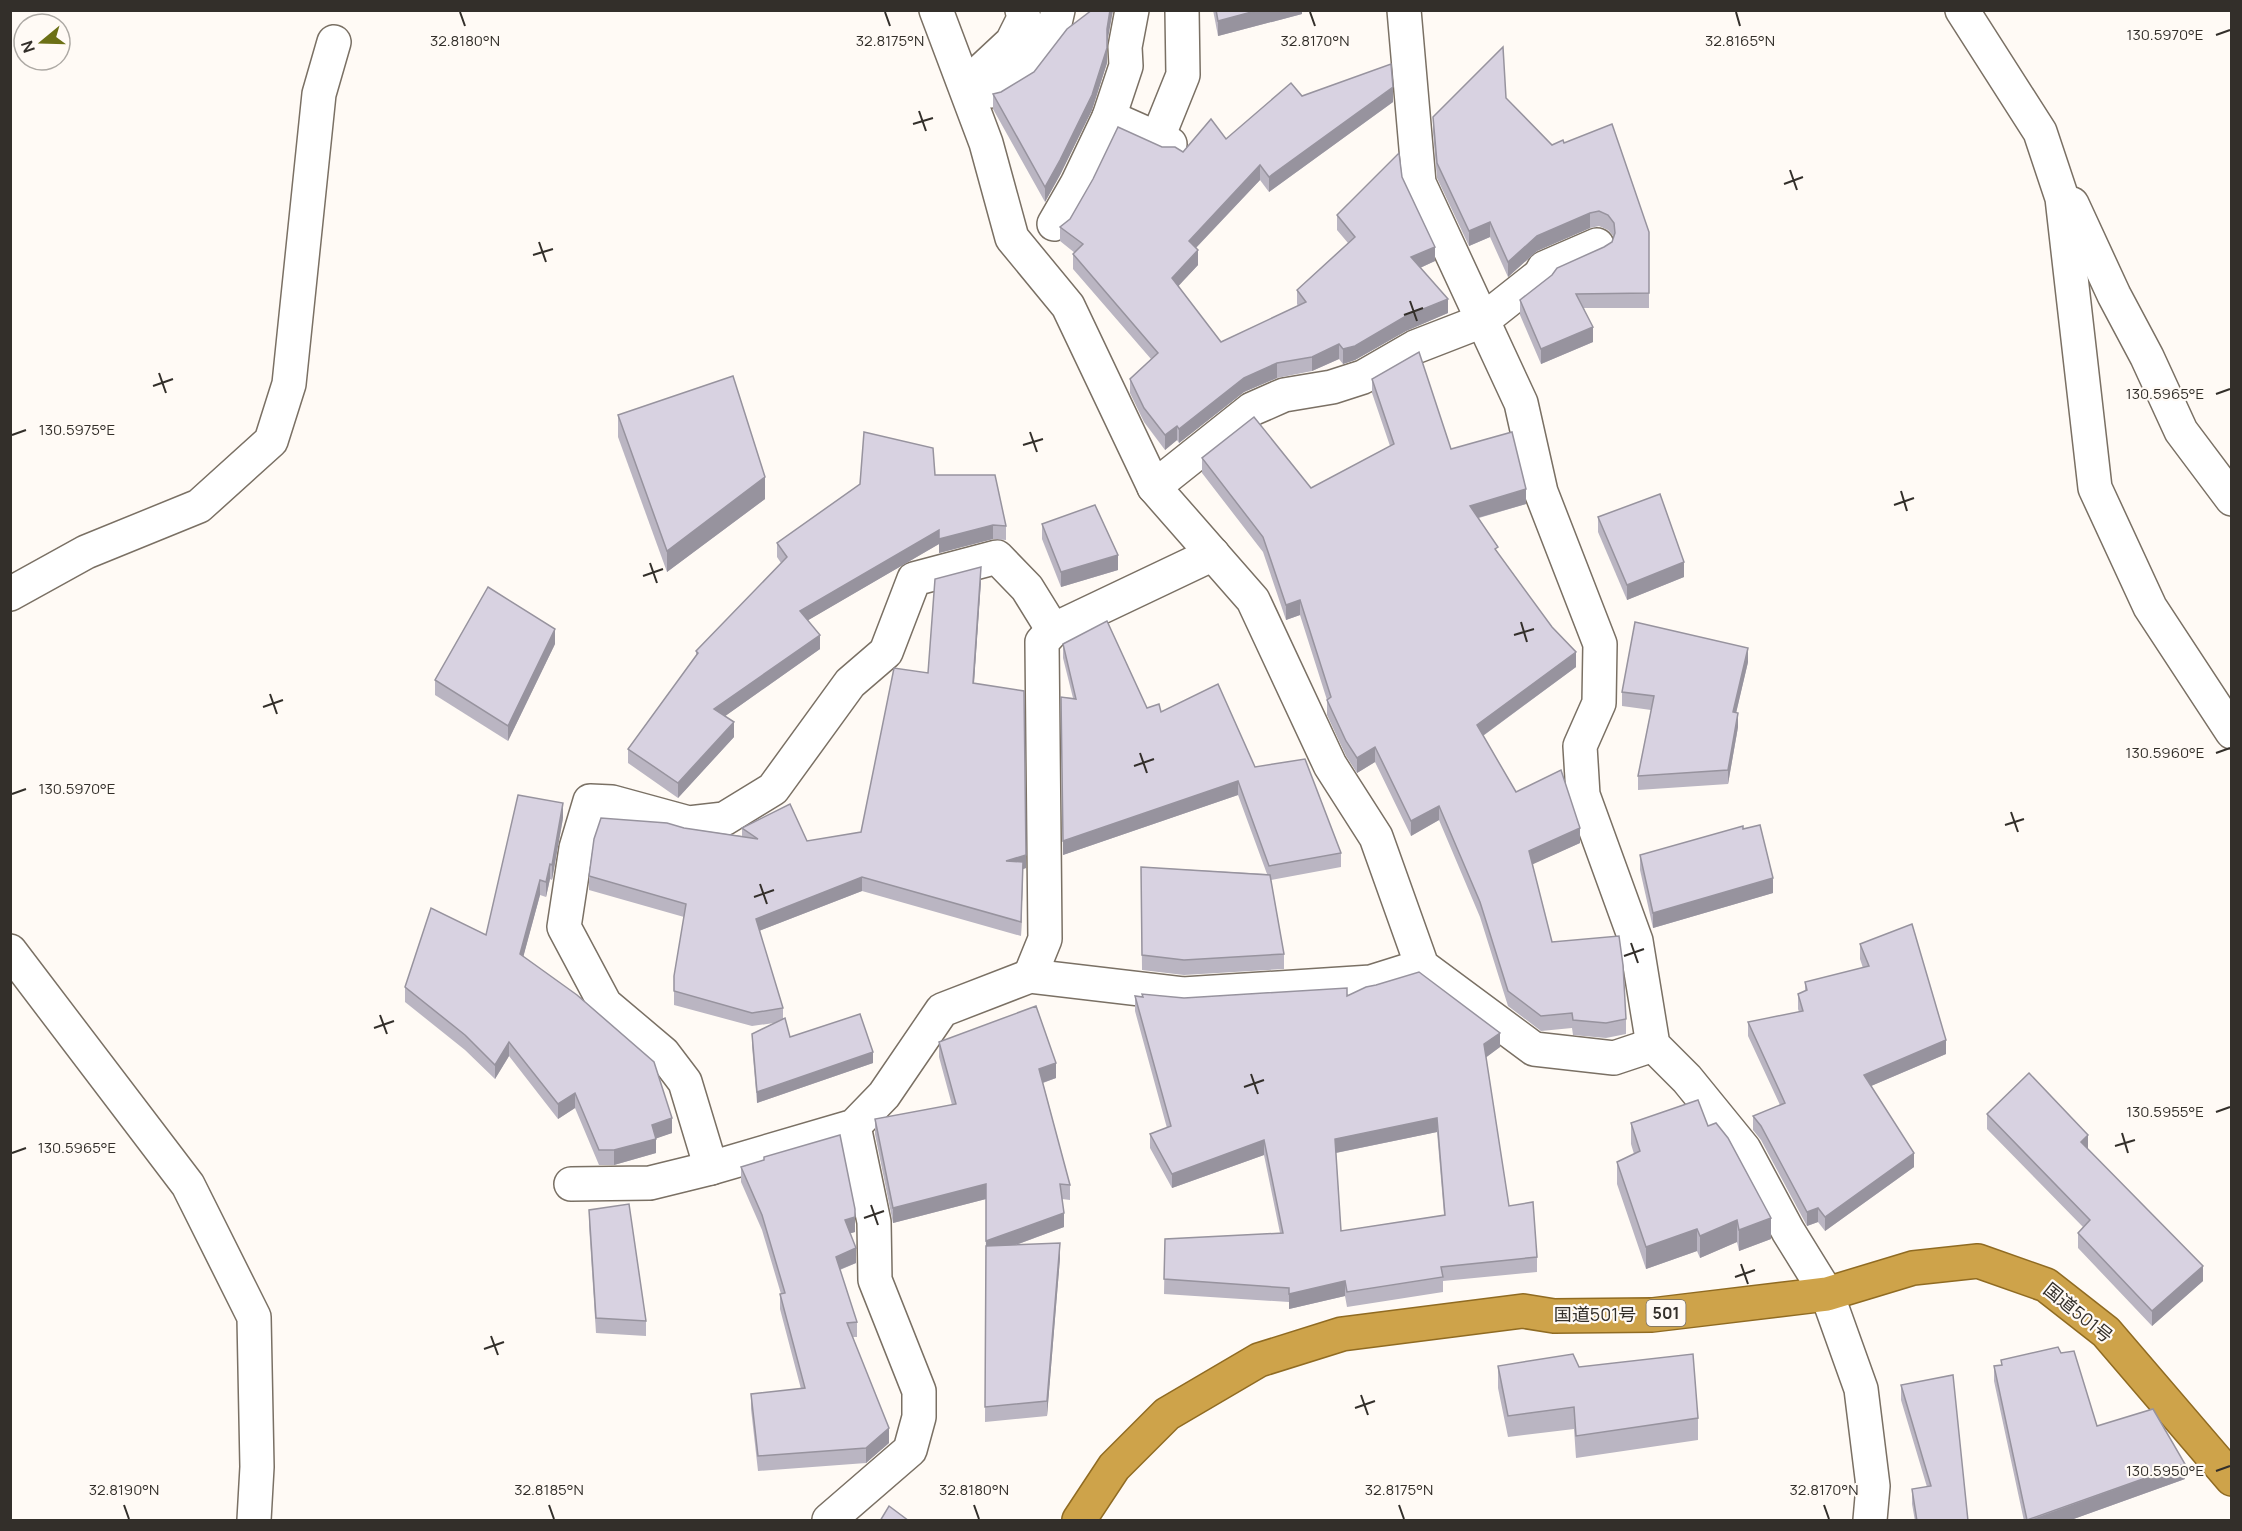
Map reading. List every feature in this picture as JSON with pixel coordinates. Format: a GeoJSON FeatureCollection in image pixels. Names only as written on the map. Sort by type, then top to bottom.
{"type":"FeatureCollection","features":[{"type":"Feature","properties":{"kind":"highway","name":"国道501号"},"geometry":{"type":"LineString","coordinates":[[1079,1521],[1114,1467],[1167,1414],[1259,1360],[1342,1334],[1523,1311],[1554,1316],[1652,1315],[1827,1294],[1913,1268],[1978,1261],[2046,1285],[2106,1332],[2232,1479]]}},
{"type":"Feature","properties":{"kind":"street"},"geometry":{"type":"LineString","coordinates":[[936,10],[986,143],[1012,238],[1068,306],[1154,487],[1253,600],[1330,765],[1376,837],[1422,966],[1534,1048],[1614,1058],[1653,1045]]}},
{"type":"Feature","properties":{"kind":"street"},"geometry":{"type":"LineString","coordinates":[[1022,10],[1024,18],[1012,42],[982,70],[991,91],[1024,71],[1053,32],[1058,10]]}},
{"type":"Feature","properties":{"kind":"street"},"geometry":{"type":"LineString","coordinates":[[1054,224],[1077,184],[1109,117],[1126,66],[1125,47],[1132,10]]}},
{"type":"Feature","properties":{"kind":"street"},"geometry":{"type":"LineString","coordinates":[[1109,117],[1164,140],[1183,75],[1182,10]]}},
{"type":"Feature","properties":{"kind":"street"},"geometry":{"type":"LineString","coordinates":[[1404,10],[1419,183],[1521,403],[1541,492],[1600,644],[1599,703],[1580,746],[1583,795],[1636,941],[1653,1045],[1687,1079],[1744,1149],[1788,1231],[1827,1294],[1861,1389],[1873,1486],[1870,1521]]}},
{"type":"Feature","properties":{"kind":"street"},"geometry":{"type":"LineString","coordinates":[[1962,10],[2040,132],[2114,295],[2147,357],[2181,431],[2232,499]]}},
{"type":"Feature","properties":{"kind":"street"},"geometry":{"type":"LineString","coordinates":[[10,594],[86,552],[199,506],[271,441],[289,384],[319,93],[334,42]]}},
{"type":"Feature","properties":{"kind":"street"},"geometry":{"type":"LineString","coordinates":[[2040,132],[2062,198],[2095,488],[2150,607],[2232,732]]}},
{"type":"Feature","properties":{"kind":"street"},"geometry":{"type":"LineString","coordinates":[[1154,487],[1252,409],[1284,395],[1332,387],[1363,377],[1415,347],[1482,321],[1540,275],[1544,268],[1597,245]]}},
{"type":"Feature","properties":{"kind":"street"},"geometry":{"type":"LineString","coordinates":[[1030,976],[1045,939],[1042,642],[1053,630],[1213,554]]}},
{"type":"Feature","properties":{"kind":"street"},"geometry":{"type":"LineString","coordinates":[[711,1168],[685,1082],[663,1053],[605,1005],[564,927],[576,848],[590,801],[612,802],[689,823],[724,819],[773,789],[850,683],[886,652],[914,579],[997,557],[1027,588],[1053,630]]}},
{"type":"Feature","properties":{"kind":"street"},"geometry":{"type":"LineString","coordinates":[[10,951],[188,1185],[254,1317],[257,1467],[254,1521]]}},
{"type":"Feature","properties":{"kind":"street"},"geometry":{"type":"LineString","coordinates":[[571,1184],[650,1183],[711,1168],[854,1126],[884,1095],[942,1010],[1030,976],[1183,994],[1371,982],[1422,966]]}},
{"type":"Feature","properties":{"kind":"street"},"geometry":{"type":"LineString","coordinates":[[829,1521],[910,1450],[919,1417],[919,1391],[875,1280],[874,1222],[854,1126]]}},
{"type":"Feature","properties":{"kind":"building"},"geometry":{"type":"Polygon","coordinates":[[[1092,10],[1110,10],[1107,48],[1092,95],[1045,187],[993,94],[1001,92],[1034,72],[1067,29],[1092,10]]]}},
{"type":"Feature","properties":{"kind":"building"},"geometry":{"type":"Polygon","coordinates":[[[1216,10],[1259,10],[1218,21],[1216,10]]]}},
{"type":"Feature","properties":{"kind":"building"},"geometry":{"type":"Polygon","coordinates":[[[1503,47],[1506,98],[1552,145],[1563,140],[1564,143],[1612,124],[1649,232],[1649,293],[1576,294],[1593,327],[1541,349],[1520,300],[1552,275],[1557,268],[1612,242],[1615,233],[1614,223],[1608,215],[1599,211],[1590,213],[1537,236],[1508,262],[1490,222],[1469,231],[1437,163],[1433,117],[1503,47]]]}},
{"type":"Feature","properties":{"kind":"building"},"geometry":{"type":"Polygon","coordinates":[[[1391,64],[1393,87],[1269,177],[1260,165],[1189,241],[1198,250],[1172,278],[1221,342],[1306,302],[1297,290],[1355,237],[1337,215],[1399,153],[1402,177],[1435,247],[1411,257],[1448,299],[1406,316],[1355,346],[1343,349],[1339,344],[1312,357],[1277,363],[1244,378],[1179,429],[1177,426],[1165,435],[1144,408],[1130,379],[1158,353],[1073,254],[1083,244],[1060,227],[1070,219],[1093,179],[1118,127],[1162,147],[1175,147],[1183,152],[1211,119],[1226,139],[1291,83],[1302,96],[1391,64]]]}},
{"type":"Feature","properties":{"kind":"building"},"geometry":{"type":"Polygon","coordinates":[[[1419,352],[1451,449],[1512,432],[1526,489],[1470,506],[1498,547],[1495,549],[1552,627],[1576,652],[1477,725],[1516,792],[1561,770],[1580,828],[1529,851],[1552,942],[1619,936],[1626,1019],[1606,1023],[1573,1020],[1572,1013],[1541,1016],[1508,991],[1480,902],[1439,806],[1411,821],[1375,747],[1357,758],[1346,741],[1327,700],[1331,697],[1300,600],[1286,605],[1263,537],[1202,458],[1254,417],[1311,488],[1394,444],[1372,379],[1419,352]]]}},
{"type":"Feature","properties":{"kind":"building"},"geometry":{"type":"Polygon","coordinates":[[[733,376],[765,477],[667,551],[618,415],[733,376]]]}},
{"type":"Feature","properties":{"kind":"building"},"geometry":{"type":"Polygon","coordinates":[[[864,432],[933,448],[935,475],[995,475],[1006,526],[993,525],[939,539],[939,530],[800,611],[820,635],[714,709],[734,722],[678,783],[628,749],[698,653],[696,651],[787,557],[777,543],[860,484],[864,432]]]}},
{"type":"Feature","properties":{"kind":"building"},"geometry":{"type":"Polygon","coordinates":[[[1660,494],[1684,562],[1627,585],[1598,517],[1660,494]]]}},
{"type":"Feature","properties":{"kind":"building"},"geometry":{"type":"Polygon","coordinates":[[[1095,505],[1118,555],[1061,572],[1042,524],[1095,505]]]}},
{"type":"Feature","properties":{"kind":"building"},"geometry":{"type":"Polygon","coordinates":[[[981,567],[973,683],[1024,691],[1026,855],[1006,861],[1023,862],[1021,922],[862,877],[756,919],[783,1008],[752,1013],[674,991],[674,976],[686,904],[589,876],[594,839],[601,818],[667,823],[684,828],[758,839],[742,828],[790,804],[807,841],[861,832],[894,668],[928,673],[935,579],[981,567]]]}},
{"type":"Feature","properties":{"kind":"building"},"geometry":{"type":"Polygon","coordinates":[[[488,587],[555,629],[508,726],[435,680],[488,587]]]}},
{"type":"Feature","properties":{"kind":"building"},"geometry":{"type":"Polygon","coordinates":[[[1107,621],[1147,708],[1159,704],[1161,712],[1218,684],[1255,767],[1305,759],[1341,853],[1269,866],[1238,781],[1063,841],[1061,697],[1076,699],[1063,644],[1107,621]]]}},
{"type":"Feature","properties":{"kind":"building"},"geometry":{"type":"Polygon","coordinates":[[[1635,622],[1748,648],[1733,712],[1738,713],[1728,770],[1638,776],[1654,696],[1622,692],[1635,622]]]}},
{"type":"Feature","properties":{"kind":"building"},"geometry":{"type":"Polygon","coordinates":[[[518,795],[563,803],[552,865],[550,864],[546,882],[540,880],[520,954],[577,995],[654,1062],[672,1118],[652,1125],[656,1139],[614,1150],[599,1150],[575,1093],[558,1104],[509,1042],[495,1065],[465,1035],[405,987],[431,908],[486,935],[518,795]]]}},
{"type":"Feature","properties":{"kind":"building"},"geometry":{"type":"Polygon","coordinates":[[[1760,825],[1773,878],[1653,913],[1640,855],[1743,826],[1743,829],[1760,825]]]}},
{"type":"Feature","properties":{"kind":"building"},"geometry":{"type":"Polygon","coordinates":[[[1141,867],[1270,875],[1284,954],[1184,960],[1142,955],[1141,867]]]}},
{"type":"Feature","properties":{"kind":"building"},"geometry":{"type":"Polygon","coordinates":[[[1912,924],[1946,1040],[1864,1075],[1914,1153],[1825,1217],[1818,1208],[1807,1212],[1761,1126],[1753,1116],[1785,1103],[1748,1022],[1803,1011],[1798,994],[1807,990],[1805,982],[1869,966],[1860,944],[1912,924]]]}},
{"type":"Feature","properties":{"kind":"building"},"geometry":{"type":"Polygon","coordinates":[[[1419,972],[1500,1033],[1484,1044],[1509,1206],[1533,1202],[1537,1257],[1441,1267],[1443,1277],[1347,1292],[1345,1281],[1289,1294],[1289,1288],[1164,1279],[1165,1239],[1283,1233],[1264,1140],[1172,1174],[1150,1134],[1171,1126],[1135,996],[1143,997],[1142,994],[1184,998],[1347,988],[1347,996],[1419,972]],[[1437,1118],[1335,1139],[1341,1231],[1445,1215],[1437,1118]]]}},
{"type":"Feature","properties":{"kind":"building"},"geometry":{"type":"Polygon","coordinates":[[[1036,1006],[1056,1063],[1039,1069],[1070,1185],[1060,1184],[1064,1213],[986,1241],[986,1184],[893,1208],[875,1119],[956,1104],[939,1042],[1036,1006]]]}},
{"type":"Feature","properties":{"kind":"building"},"geometry":{"type":"Polygon","coordinates":[[[860,1014],[873,1052],[757,1092],[752,1034],[785,1018],[790,1037],[860,1014]]]}},
{"type":"Feature","properties":{"kind":"building"},"geometry":{"type":"Polygon","coordinates":[[[2029,1073],[2088,1135],[2081,1142],[2203,1266],[2152,1311],[2078,1233],[2090,1220],[1987,1114],[2029,1073]]]}},
{"type":"Feature","properties":{"kind":"building"},"geometry":{"type":"Polygon","coordinates":[[[1698,1100],[1708,1126],[1716,1123],[1728,1138],[1771,1218],[1739,1230],[1737,1220],[1700,1236],[1697,1229],[1646,1247],[1617,1162],[1640,1151],[1631,1123],[1698,1100]]]}},
{"type":"Feature","properties":{"kind":"building"},"geometry":{"type":"Polygon","coordinates":[[[840,1135],[855,1209],[855,1217],[845,1220],[856,1248],[836,1257],[857,1322],[847,1323],[889,1428],[866,1448],[758,1456],[751,1394],[805,1388],[780,1294],[785,1293],[762,1215],[741,1167],[764,1160],[764,1157],[840,1135]]]}},
{"type":"Feature","properties":{"kind":"building"},"geometry":{"type":"Polygon","coordinates":[[[629,1204],[646,1321],[596,1318],[589,1210],[629,1204]]]}},
{"type":"Feature","properties":{"kind":"building"},"geometry":{"type":"Polygon","coordinates":[[[1060,1243],[1047,1401],[985,1407],[986,1246],[1060,1243]]]}},
{"type":"Feature","properties":{"kind":"building"},"geometry":{"type":"Polygon","coordinates":[[[2058,1347],[2061,1353],[2074,1351],[2097,1426],[2153,1409],[2185,1464],[2027,1520],[1994,1366],[2002,1365],[2001,1360],[2058,1347]]]}},
{"type":"Feature","properties":{"kind":"building"},"geometry":{"type":"Polygon","coordinates":[[[1573,1354],[1579,1367],[1693,1354],[1698,1418],[1576,1436],[1574,1407],[1508,1416],[1498,1366],[1573,1354]]]}},
{"type":"Feature","properties":{"kind":"building"},"geometry":{"type":"Polygon","coordinates":[[[1953,1375],[1968,1521],[1917,1521],[1912,1489],[1931,1486],[1901,1385],[1953,1375]]]}},
{"type":"Feature","properties":{"kind":"building"},"geometry":{"type":"Polygon","coordinates":[[[889,1506],[909,1521],[880,1521],[889,1506]]]}}]}
